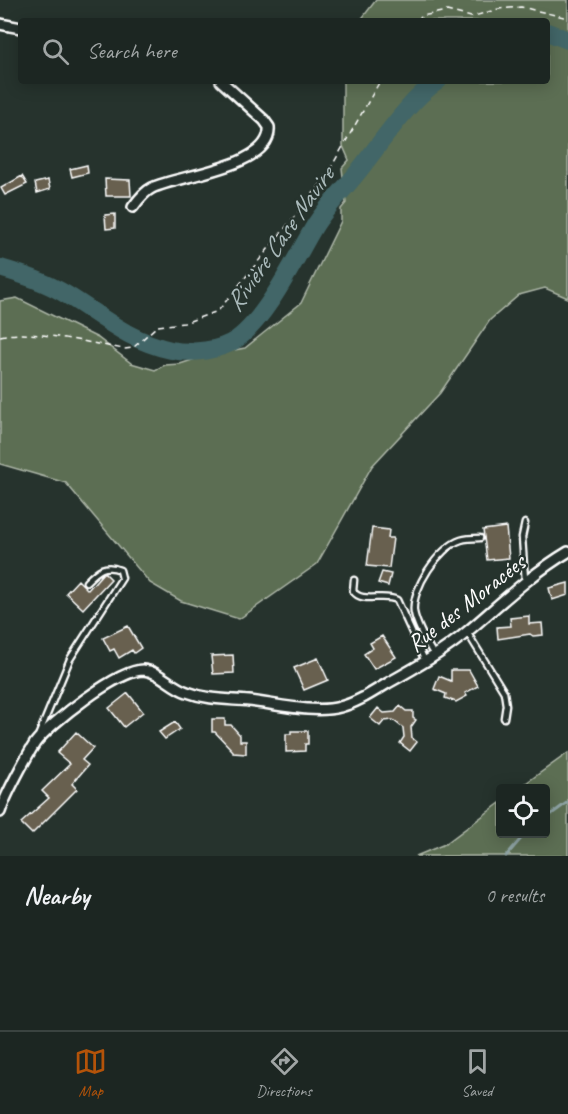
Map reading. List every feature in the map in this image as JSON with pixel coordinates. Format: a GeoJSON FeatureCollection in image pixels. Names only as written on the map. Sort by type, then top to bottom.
{"type":"FeatureCollection","features":[{"type":"Feature","properties":{"kind":"street"},"geometry":{"type":"LineString","coordinates":[[0,24],[18,27]]}},
{"type":"Feature","properties":{"kind":"street"},"geometry":{"type":"LineString","coordinates":[[133,207],[151,188],[235,163],[261,149],[268,141],[269,127],[264,120],[225,84]]}},
{"type":"Feature","properties":{"kind":"street","name":"Rue des Moracées"},"geometry":{"type":"LineString","coordinates":[[0,812],[36,742],[65,715],[105,686],[127,674],[142,670],[156,673],[173,687],[203,698],[246,700],[323,710],[340,707],[359,699],[434,655],[467,632],[525,580],[568,552]]}},
{"type":"Feature","properties":{"kind":"lane"},"geometry":{"type":"LineString","coordinates":[[525,523],[522,537],[525,580]]}},
{"type":"Feature","properties":{"kind":"lane"},"geometry":{"type":"LineString","coordinates":[[434,655],[416,619],[414,605],[419,589],[427,571],[449,546],[460,540],[480,538]]}},
{"type":"Feature","properties":{"kind":"lane"},"geometry":{"type":"LineString","coordinates":[[36,742],[70,659],[122,578],[120,570],[102,567],[86,582]]}},
{"type":"Feature","properties":{"kind":"lane"},"geometry":{"type":"LineString","coordinates":[[354,580],[353,591],[356,596],[362,598],[390,597],[397,600],[425,661]]}},
{"type":"Feature","properties":{"kind":"lane"},"geometry":{"type":"LineString","coordinates":[[467,632],[504,692],[506,705],[504,718]]}},
{"type":"Feature","properties":{"kind":"path"},"geometry":{"type":"LineString","coordinates":[[420,18],[447,11],[471,17],[498,9],[521,8],[568,18]]}},
{"type":"Feature","properties":{"kind":"path"},"geometry":{"type":"LineString","coordinates":[[0,336],[8,334],[49,337],[124,349],[134,348],[157,326],[184,323],[218,311],[324,180],[378,84]]}},
{"type":"Feature","properties":{"kind":"green space"},"geometry":{"type":"Polygon","coordinates":[[[376,0],[568,0],[568,298],[545,288],[519,295],[490,320],[440,393],[372,466],[317,564],[239,619],[181,601],[150,583],[66,483],[0,464],[0,301],[17,298],[98,338],[131,363],[155,370],[165,365],[180,364],[208,355],[245,348],[301,303],[341,221],[341,209],[346,203],[342,168],[349,160],[343,146],[343,84],[550,84],[550,18],[362,18],[376,0]]]}},
{"type":"Feature","properties":{"kind":"green space"},"geometry":{"type":"Polygon","coordinates":[[[568,753],[568,856],[416,856],[445,844],[496,806],[496,838],[550,838],[550,784],[525,784],[568,753]]]}},
{"type":"Feature","properties":{"kind":"building"},"geometry":{"type":"Polygon","coordinates":[[[87,165],[88,173],[72,177],[70,169],[87,165]]]}},
{"type":"Feature","properties":{"kind":"building"},"geometry":{"type":"Polygon","coordinates":[[[22,176],[27,184],[5,195],[1,188],[22,176]]]}},
{"type":"Feature","properties":{"kind":"building"},"geometry":{"type":"Polygon","coordinates":[[[105,179],[130,180],[131,196],[106,196],[105,179]]]}},
{"type":"Feature","properties":{"kind":"building"},"geometry":{"type":"Polygon","coordinates":[[[48,180],[50,189],[37,193],[35,183],[48,180]]]}},
{"type":"Feature","properties":{"kind":"building"},"geometry":{"type":"Polygon","coordinates":[[[115,214],[115,228],[106,229],[105,215],[115,214]]]}},
{"type":"Feature","properties":{"kind":"building"},"geometry":{"type":"Polygon","coordinates":[[[506,527],[509,558],[487,560],[483,530],[506,527]]]}},
{"type":"Feature","properties":{"kind":"building"},"geometry":{"type":"Polygon","coordinates":[[[372,528],[389,530],[388,538],[393,538],[389,568],[367,566],[372,528]]]}},
{"type":"Feature","properties":{"kind":"building"},"geometry":{"type":"Polygon","coordinates":[[[382,572],[391,574],[388,586],[378,583],[382,572]]]}},
{"type":"Feature","properties":{"kind":"building"},"geometry":{"type":"Polygon","coordinates":[[[103,573],[111,579],[83,609],[66,593],[78,580],[88,590],[103,573]]]}},
{"type":"Feature","properties":{"kind":"building"},"geometry":{"type":"Polygon","coordinates":[[[568,583],[568,595],[552,600],[549,588],[568,583]]]}},
{"type":"Feature","properties":{"kind":"building"},"geometry":{"type":"Polygon","coordinates":[[[529,616],[529,624],[542,623],[543,635],[530,634],[498,639],[497,627],[511,626],[510,618],[529,616]]]}},
{"type":"Feature","properties":{"kind":"building"},"geometry":{"type":"Polygon","coordinates":[[[128,626],[141,648],[134,653],[132,650],[119,658],[114,649],[110,651],[103,638],[128,626]]]}},
{"type":"Feature","properties":{"kind":"building"},"geometry":{"type":"Polygon","coordinates":[[[382,636],[396,657],[374,669],[364,654],[373,648],[370,643],[382,636]]]}},
{"type":"Feature","properties":{"kind":"building"},"geometry":{"type":"Polygon","coordinates":[[[233,655],[234,673],[213,674],[211,656],[233,655]]]}},
{"type":"Feature","properties":{"kind":"building"},"geometry":{"type":"Polygon","coordinates":[[[318,658],[328,680],[304,690],[294,668],[318,658]]]}},
{"type":"Feature","properties":{"kind":"building"},"geometry":{"type":"Polygon","coordinates":[[[451,670],[469,670],[478,686],[465,693],[467,696],[456,702],[445,698],[446,694],[434,689],[439,676],[451,681],[451,670]]]}},
{"type":"Feature","properties":{"kind":"building"},"geometry":{"type":"Polygon","coordinates":[[[128,693],[143,712],[124,727],[109,708],[128,693]]]}},
{"type":"Feature","properties":{"kind":"building"},"geometry":{"type":"Polygon","coordinates":[[[400,706],[406,711],[413,711],[413,718],[416,720],[411,727],[412,738],[417,742],[410,751],[400,743],[404,737],[403,728],[393,720],[384,721],[380,726],[370,718],[378,708],[384,713],[395,712],[400,706]]]}},
{"type":"Feature","properties":{"kind":"building"},"geometry":{"type":"Polygon","coordinates":[[[212,719],[225,719],[225,725],[231,725],[240,735],[240,741],[246,741],[246,754],[233,753],[215,732],[212,732],[212,719]]]}},
{"type":"Feature","properties":{"kind":"building"},"geometry":{"type":"Polygon","coordinates":[[[175,722],[180,729],[165,739],[159,732],[175,722]]]}},
{"type":"Feature","properties":{"kind":"building"},"geometry":{"type":"Polygon","coordinates":[[[291,731],[308,731],[308,744],[305,744],[305,751],[286,752],[286,734],[291,734],[291,731]]]}},
{"type":"Feature","properties":{"kind":"building"},"geometry":{"type":"Polygon","coordinates":[[[76,732],[93,748],[82,760],[88,765],[72,784],[77,789],[32,834],[21,823],[49,798],[42,791],[70,764],[57,753],[76,732]]]}},
{"type":"Feature","properties":{"kind":"waterway","name":"Rivière Case Navire"},"geometry":{"type":"LineString","coordinates":[[550,33],[568,40]]}},
{"type":"Feature","properties":{"kind":"waterway","name":"Rivière Case Navire"},"geometry":{"type":"LineString","coordinates":[[0,268],[51,286],[129,334],[156,346],[179,351],[197,351],[214,349],[230,343],[248,329],[270,302],[329,206],[416,99],[434,84]]}},
{"type":"Feature","properties":{"kind":"waterway"},"geometry":{"type":"LineString","coordinates":[[550,815],[568,802]]}},
{"type":"Feature","properties":{"kind":"waterway"},"geometry":{"type":"LineString","coordinates":[[506,856],[522,838]]}}]}
